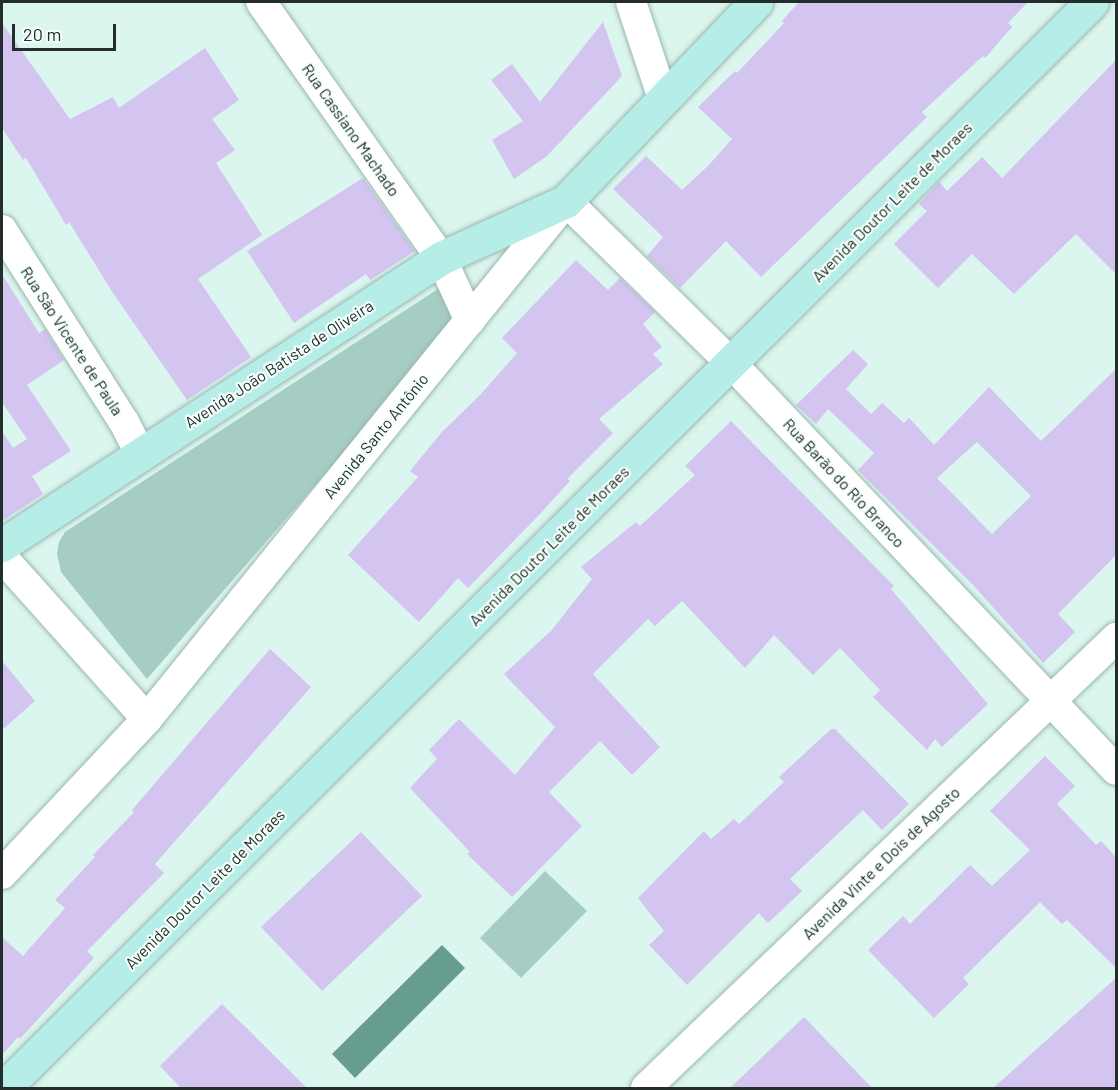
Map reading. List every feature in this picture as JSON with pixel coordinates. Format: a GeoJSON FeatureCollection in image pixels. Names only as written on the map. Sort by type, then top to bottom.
{"type":"FeatureCollection","features":[{"type":"Feature","properties":{"kind":"street","name":"Rua Cassiano Machado"},"geometry":{"type":"LineString","coordinates":[[261,2],[441,258],[470,321]]}},
{"type":"Feature","properties":{"kind":"street"},"geometry":{"type":"LineString","coordinates":[[631,2],[663,99]]}},
{"type":"Feature","properties":{"kind":"street","name":"Avenida Santo Antônio"},"geometry":{"type":"LineString","coordinates":[[2,874],[147,719],[566,201],[756,2]]}},
{"type":"Feature","properties":{"kind":"street","name":"Avenida Doutor Leite de Moraes"},"geometry":{"type":"LineString","coordinates":[[4,1089],[1092,2]]}},
{"type":"Feature","properties":{"kind":"street","name":"Avenida João Batista de Oliveira"},"geometry":{"type":"LineString","coordinates":[[2,545],[441,258],[566,201]]}},
{"type":"Feature","properties":{"kind":"street","name":"Rua Barão do Rio Branco"},"geometry":{"type":"LineString","coordinates":[[566,201],[731,363],[1116,770]]}},
{"type":"Feature","properties":{"kind":"street","name":"Rua São Vicente de Paula"},"geometry":{"type":"LineString","coordinates":[[2,230],[124,422],[140,454]]}},
{"type":"Feature","properties":{"kind":"street"},"geometry":{"type":"LineString","coordinates":[[2,557],[147,719]]}},
{"type":"Feature","properties":{"kind":"street","name":"Avenida Vinte e Dois de Agosto"},"geometry":{"type":"LineString","coordinates":[[646,1089],[1116,638]]}},
{"type":"Feature","properties":{"kind":"shaded area"},"geometry":{"type":"Polygon","coordinates":[[[441,287],[455,324],[147,679],[61,572],[57,554],[59,542],[65,532],[441,287]]]}},
{"type":"Feature","properties":{"kind":"shaded area"},"geometry":{"type":"Polygon","coordinates":[[[545,871],[587,911],[521,978],[480,938],[545,871]]]}},
{"type":"Feature","properties":{"kind":"shaded area"},"geometry":{"type":"Polygon","coordinates":[[[442,945],[465,968],[355,1078],[332,1054],[442,945]]]}},
{"type":"Feature","properties":{"kind":"building"},"geometry":{"type":"Polygon","coordinates":[[[799,2],[1028,2],[1008,23],[1012,27],[985,58],[983,56],[922,112],[927,117],[761,277],[726,241],[680,288],[647,256],[663,237],[613,189],[646,156],[682,190],[708,166],[732,139],[698,107],[735,71],[737,73],[784,23],[782,21],[799,2]]]}},
{"type":"Feature","properties":{"kind":"building"},"geometry":{"type":"Polygon","coordinates":[[[603,22],[622,76],[547,156],[514,179],[492,140],[523,121],[491,80],[512,64],[540,102],[603,22]]]}},
{"type":"Feature","properties":{"kind":"building"},"geometry":{"type":"Polygon","coordinates":[[[2,23],[70,119],[113,97],[119,108],[205,48],[239,100],[212,119],[235,150],[216,163],[262,235],[198,279],[251,357],[187,400],[113,293],[69,222],[66,225],[26,158],[23,160],[2,128],[2,23]]]}},
{"type":"Feature","properties":{"kind":"building"},"geometry":{"type":"Polygon","coordinates":[[[1116,60],[1116,274],[1076,234],[1014,294],[972,254],[938,288],[894,244],[927,211],[919,204],[939,182],[947,191],[982,157],[1002,178],[1116,60]]]}},
{"type":"Feature","properties":{"kind":"building"},"geometry":{"type":"Polygon","coordinates":[[[363,178],[415,251],[370,280],[366,274],[294,323],[247,251],[363,178]]]}},
{"type":"Feature","properties":{"kind":"building"},"geometry":{"type":"Polygon","coordinates":[[[576,260],[608,290],[620,278],[655,312],[643,324],[662,347],[653,354],[663,364],[599,419],[613,433],[567,479],[570,481],[537,517],[468,588],[458,578],[419,622],[348,555],[418,477],[410,471],[442,432],[480,395],[517,353],[502,338],[576,260]]]}},
{"type":"Feature","properties":{"kind":"building"},"geometry":{"type":"Polygon","coordinates":[[[2,274],[39,333],[45,329],[64,360],[27,385],[71,451],[32,476],[43,494],[2,521],[2,431],[13,448],[27,439],[2,402],[2,274]]]}},
{"type":"Feature","properties":{"kind":"building"},"geometry":{"type":"Polygon","coordinates":[[[853,350],[868,364],[846,389],[871,414],[882,403],[904,423],[909,418],[934,445],[989,387],[1041,441],[1116,369],[1116,555],[1058,614],[1075,632],[1043,663],[973,585],[858,470],[874,453],[828,409],[816,424],[796,405],[853,350]],[[977,442],[937,478],[992,534],[1031,496],[977,442]]]}},
{"type":"Feature","properties":{"kind":"building"},"geometry":{"type":"Polygon","coordinates":[[[731,421],[894,586],[891,589],[988,704],[942,747],[935,739],[927,750],[873,697],[880,690],[840,648],[813,675],[774,635],[745,668],[682,601],[655,626],[648,619],[593,674],[660,747],[632,775],[600,741],[549,792],[582,826],[512,897],[467,854],[470,852],[410,788],[437,759],[429,750],[459,719],[515,775],[555,727],[504,674],[551,631],[592,579],[581,567],[636,522],[640,526],[695,475],[685,466],[731,421]]]}},
{"type":"Feature","properties":{"kind":"building"},"geometry":{"type":"Polygon","coordinates":[[[270,649],[311,687],[155,864],[164,873],[87,951],[94,958],[20,1039],[18,1037],[2,1055],[2,937],[23,956],[65,908],[55,900],[134,812],[132,810],[270,649]]]}},
{"type":"Feature","properties":{"kind":"building"},"geometry":{"type":"Polygon","coordinates":[[[2,661],[35,701],[2,730],[2,661]]]}},
{"type":"Feature","properties":{"kind":"building"},"geometry":{"type":"Polygon","coordinates":[[[831,729],[835,729],[909,804],[882,830],[863,810],[790,879],[802,891],[768,923],[759,913],[687,985],[649,945],[664,931],[638,898],[704,831],[711,839],[734,819],[739,824],[784,782],[779,777],[831,729]]]}},
{"type":"Feature","properties":{"kind":"building"},"geometry":{"type":"Polygon","coordinates":[[[1045,756],[1075,786],[1057,804],[1096,845],[1101,841],[1116,857],[1116,968],[1067,920],[1062,924],[1040,902],[963,978],[969,984],[934,1018],[868,950],[903,916],[910,924],[970,865],[992,886],[1030,850],[990,811],[1045,756]]]}},
{"type":"Feature","properties":{"kind":"building"},"geometry":{"type":"Polygon","coordinates":[[[361,832],[422,896],[322,991],[261,927],[361,832]]]}},
{"type":"Feature","properties":{"kind":"building"},"geometry":{"type":"Polygon","coordinates":[[[1116,978],[1116,1089],[992,1089],[1116,978]]]}},
{"type":"Feature","properties":{"kind":"building"},"geometry":{"type":"Polygon","coordinates":[[[222,1004],[308,1089],[182,1089],[160,1066],[222,1004]]]}},
{"type":"Feature","properties":{"kind":"building"},"geometry":{"type":"Polygon","coordinates":[[[804,1017],[873,1089],[729,1089],[804,1017]]]}}]}
